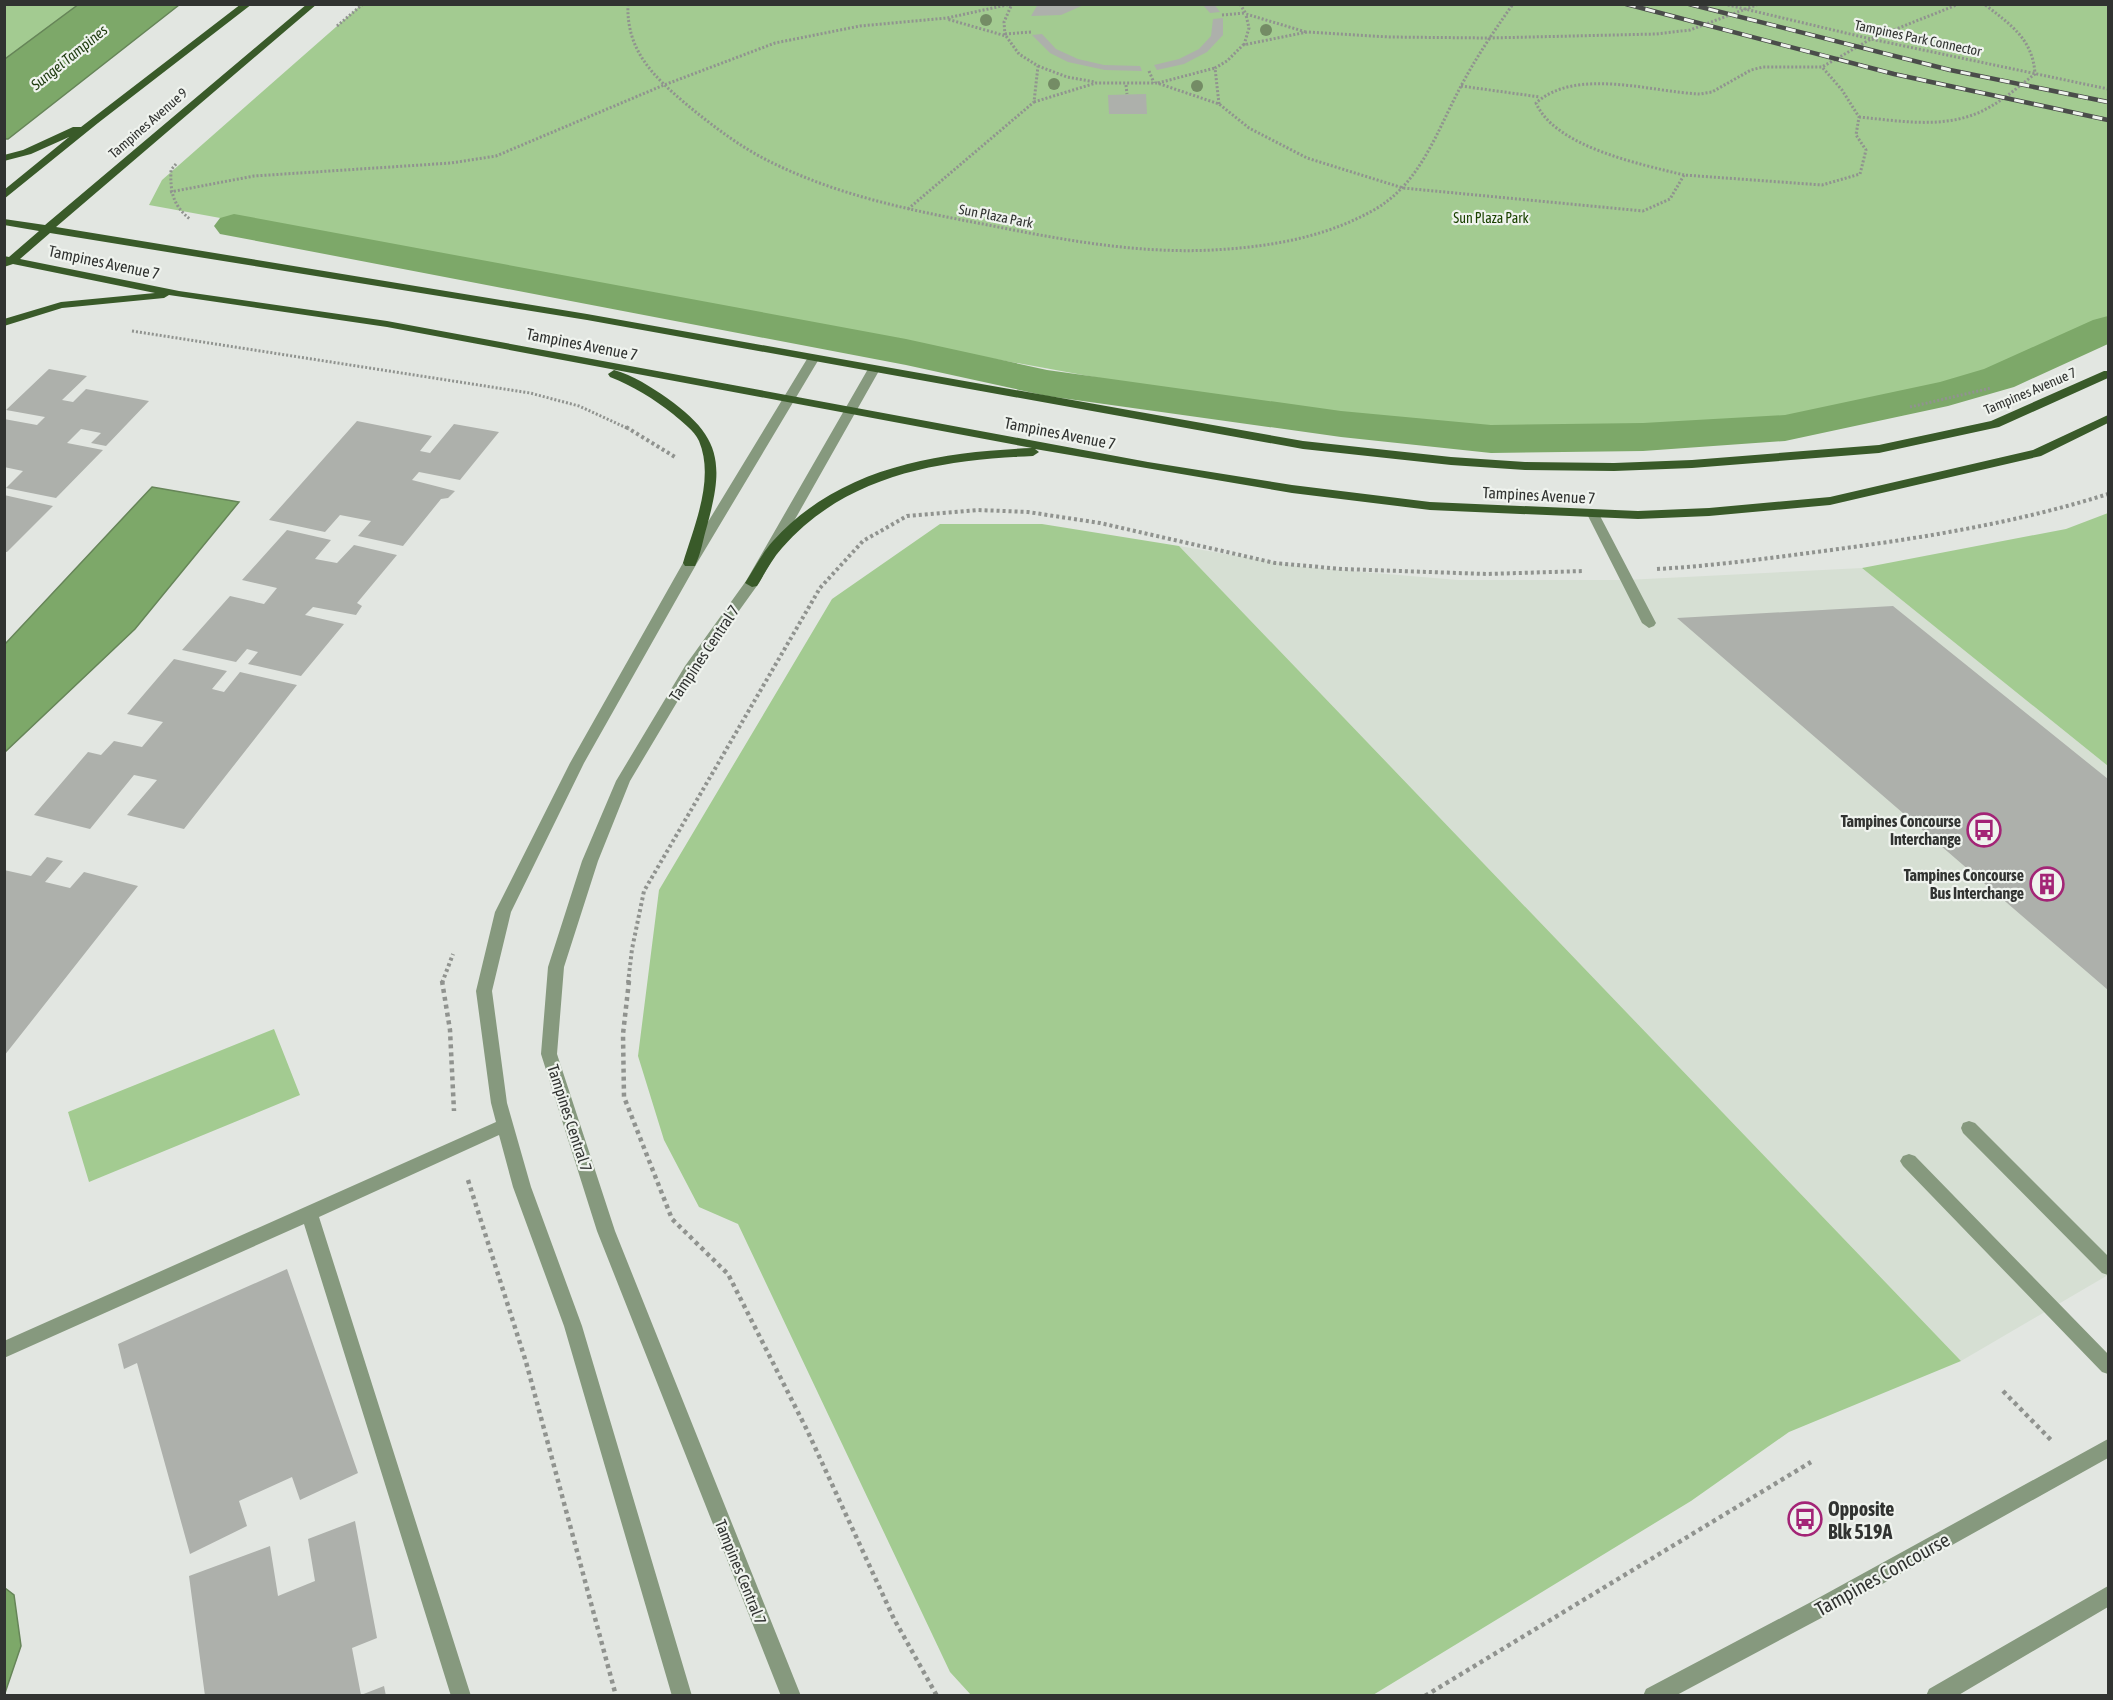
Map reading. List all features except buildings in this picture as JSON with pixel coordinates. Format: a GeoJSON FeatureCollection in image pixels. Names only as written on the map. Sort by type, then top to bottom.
{"type":"FeatureCollection","features":[{"type":"Feature","properties":{"kind":"main road","name":"Tampines Avenue 9"},"geometry":{"type":"LineString","coordinates":[[4,196],[94,121],[248,4]]}},
{"type":"Feature","properties":{"kind":"main road","name":"Tampines Avenue 9"},"geometry":{"type":"LineString","coordinates":[[7,262],[313,4]]}},
{"type":"Feature","properties":{"kind":"main road","name":"Tampines Avenue 9"},"geometry":{"type":"LineString","coordinates":[[4,158],[27,153],[94,121]]}},
{"type":"Feature","properties":{"kind":"main road","name":"Tampines Avenue 7"},"geometry":{"type":"LineString","coordinates":[[4,222],[49,227],[587,317],[1303,445],[1451,461],[1525,466],[1692,465],[1879,448],[1995,424],[2109,374]]}},
{"type":"Feature","properties":{"kind":"main road","name":"Tampines Avenue 7"},"geometry":{"type":"LineString","coordinates":[[7,262],[178,294],[387,324],[849,412],[1223,478],[1418,504],[1593,514],[1709,512],[1830,501],[2037,453],[2109,419]]}},
{"type":"Feature","properties":{"kind":"main road"},"geometry":{"type":"LineString","coordinates":[[4,323],[61,305],[178,294]]}},
{"type":"Feature","properties":{"kind":"main road"},"geometry":{"type":"LineString","coordinates":[[580,361],[628,379],[645,389],[688,421],[704,441],[710,468],[708,489],[690,563]]}},
{"type":"Feature","properties":{"kind":"main road"},"geometry":{"type":"LineString","coordinates":[[752,583],[777,545],[800,523],[822,506],[878,476],[946,457],[1066,451]]}},
{"type":"Feature","properties":{"kind":"street"},"geometry":{"type":"LineString","coordinates":[[682,1695],[573,1326],[522,1186],[499,1103],[484,991],[503,912],[577,763],[690,563],[813,359]]}},
{"type":"Feature","properties":{"kind":"street","name":"Tampines Central 7"},"geometry":{"type":"LineString","coordinates":[[788,1688],[606,1231],[549,1054],[556,966],[590,861],[623,781],[690,669],[752,583],[874,369]]}},
{"type":"Feature","properties":{"kind":"street"},"geometry":{"type":"LineString","coordinates":[[1593,514],[1649,623]]}},
{"type":"Feature","properties":{"kind":"street"},"geometry":{"type":"LineString","coordinates":[[4,1350],[505,1125]]}},
{"type":"Feature","properties":{"kind":"street"},"geometry":{"type":"LineString","coordinates":[[1969,1128],[2109,1267]]}},
{"type":"Feature","properties":{"kind":"street"},"geometry":{"type":"LineString","coordinates":[[1909,1161],[2109,1366]]}},
{"type":"Feature","properties":{"kind":"street"},"geometry":{"type":"LineString","coordinates":[[309,1213],[461,1695]]}},
{"type":"Feature","properties":{"kind":"street","name":"Tampines Concourse"},"geometry":{"type":"LineString","coordinates":[[1653,1695],[1818,1609],[2109,1448]]}},
{"type":"Feature","properties":{"kind":"street"},"geometry":{"type":"LineString","coordinates":[[1936,1695],[2109,1596]]}},
{"type":"Feature","properties":{"kind":"street"},"geometry":{"type":"LineString","coordinates":[[788,1688],[801,1695]]}},
{"type":"Feature","properties":{"kind":"path","name":"Sun Plaza Park"},"geometry":{"type":"LineString","coordinates":[[628,4],[628,32],[634,51],[664,85],[720,131],[758,156],[826,185],[908,209],[1070,240],[1140,248],[1210,249],[1265,244],[1328,230],[1367,213],[1403,188],[1438,133],[1461,86],[1489,38],[1514,4]]}},
{"type":"Feature","properties":{"kind":"path"},"geometry":{"type":"LineString","coordinates":[[1011,5],[1004,19],[1005,35],[1019,54],[1038,66],[1067,77],[1096,83],[1126,85],[1156,83],[1191,76],[1215,68],[1227,61],[1244,45],[1249,28],[1245,13],[1239,4]]}},
{"type":"Feature","properties":{"kind":"path","name":"Tampines Park Connector"},"geometry":{"type":"LineString","coordinates":[[1724,4],[1871,39],[2109,89]]}},
{"type":"Feature","properties":{"kind":"path"},"geometry":{"type":"LineString","coordinates":[[1222,15],[1245,13],[1307,32],[1389,37],[1489,38],[1676,32],[1748,10],[1759,4]]}},
{"type":"Feature","properties":{"kind":"path"},"geometry":{"type":"LineString","coordinates":[[1461,86],[1540,97],[1557,88],[1590,83],[1700,94],[1712,92],[1751,70],[1763,67],[1822,67],[1871,39],[1959,4]]}},
{"type":"Feature","properties":{"kind":"path"},"geometry":{"type":"LineString","coordinates":[[1859,117],[1944,121],[1968,117],[1985,110],[2035,74],[2036,57],[2026,40],[1984,4]]}},
{"type":"Feature","properties":{"kind":"path"},"geometry":{"type":"LineString","coordinates":[[198,222],[188,219],[175,207],[170,192],[251,175],[455,162],[491,157],[510,152],[664,85],[752,50],[798,37],[891,22],[947,18],[1011,5]]}},
{"type":"Feature","properties":{"kind":"path"},"geometry":{"type":"LineString","coordinates":[[947,18],[1005,35],[1031,32]]}},
{"type":"Feature","properties":{"kind":"path"},"geometry":{"type":"LineString","coordinates":[[1244,45],[1307,32]]}},
{"type":"Feature","properties":{"kind":"path"},"geometry":{"type":"LineString","coordinates":[[1034,102],[1038,66]]}},
{"type":"Feature","properties":{"kind":"path"},"geometry":{"type":"LineString","coordinates":[[1822,67],[1842,90],[1859,117]]}},
{"type":"Feature","properties":{"kind":"path"},"geometry":{"type":"LineString","coordinates":[[1215,68],[1219,104]]}},
{"type":"Feature","properties":{"kind":"path"},"geometry":{"type":"LineString","coordinates":[[1149,71],[1156,83],[1219,104],[1249,128],[1277,144],[1336,169],[1403,188],[1643,212],[1668,203],[1675,196],[1684,175]]}},
{"type":"Feature","properties":{"kind":"path"},"geometry":{"type":"LineString","coordinates":[[908,209],[1034,102],[1096,83]]}},
{"type":"Feature","properties":{"kind":"path"},"geometry":{"type":"LineString","coordinates":[[1126,85],[1127,94]]}},
{"type":"Feature","properties":{"kind":"path"},"geometry":{"type":"LineString","coordinates":[[1540,97],[1537,110],[1541,116],[1586,144],[1632,162],[1684,175],[1822,185],[1843,181],[1860,174],[1866,150],[1854,132],[1859,117]]}},
{"type":"Feature","properties":{"kind":"path"},"geometry":{"type":"LineString","coordinates":[[121,329],[273,355],[424,375],[528,393],[595,412],[647,439],[681,462]]}},
{"type":"Feature","properties":{"kind":"path"},"geometry":{"type":"LineString","coordinates":[[1904,408],[1995,387]]}},
{"type":"Feature","properties":{"kind":"path"},"geometry":{"type":"LineString","coordinates":[[937,1695],[894,1619],[807,1430],[728,1274],[672,1219],[624,1097],[623,1034],[632,949],[644,891],[730,738],[820,588],[863,541],[907,516],[978,510],[1028,512],[1100,523],[1286,564],[1342,569],[1487,573],[1621,570],[1694,567],[1907,541],[2069,508],[2109,494]]}},
{"type":"Feature","properties":{"kind":"path"},"geometry":{"type":"LineString","coordinates":[[1425,1695],[1810,1462]]}},
{"type":"Feature","properties":{"kind":"shaded area","name":"Tampines Concourse Bus Interchange"},"geometry":{"type":"Polygon","coordinates":[[[1179,546],[1303,567],[1458,580],[1626,580],[1862,568],[2108,766],[2108,1275],[1961,1361],[1179,546]]]}},
{"type":"Feature","properties":{"kind":"green space"},"geometry":{"type":"Polygon","coordinates":[[[5,5],[81,5],[5,64],[5,5]]]}},
{"type":"Feature","properties":{"kind":"green space","name":"Sun Plaza Park"},"geometry":{"type":"Polygon","coordinates":[[[361,5],[2108,5],[2108,322],[2021,360],[1930,390],[1837,411],[1742,425],[1646,432],[1550,434],[1455,430],[1341,419],[1209,398],[149,205],[162,180],[361,5]]]}},
{"type":"Feature","properties":{"kind":"green space"},"geometry":{"type":"Polygon","coordinates":[[[2108,513],[2108,766],[1862,568],[2066,529],[2108,513]]]}},
{"type":"Feature","properties":{"kind":"green space"},"geometry":{"type":"Polygon","coordinates":[[[940,524],[1042,524],[1179,546],[1961,1361],[1789,1432],[1691,1501],[1373,1695],[971,1695],[950,1672],[738,1224],[699,1207],[664,1140],[638,1056],[659,890],[832,599],[940,524]]]}},
{"type":"Feature","properties":{"kind":"green space"},"geometry":{"type":"Polygon","coordinates":[[[274,1029],[300,1095],[89,1182],[68,1112],[274,1029]]]}},
{"type":"Feature","properties":{"kind":"water","name":"Sungei Tampines"},"geometry":{"type":"Polygon","coordinates":[[[79,4],[179,5],[8,139],[5,139],[5,59],[79,4]]]}},
{"type":"Feature","properties":{"kind":"water"},"geometry":{"type":"Polygon","coordinates":[[[152,487],[239,502],[135,629],[5,752],[5,644],[152,487]]]}},
{"type":"Feature","properties":{"kind":"water"},"geometry":{"type":"Polygon","coordinates":[[[5,1588],[14,1595],[21,1646],[5,1693],[5,1588]]]}},
{"type":"Feature","properties":{"kind":"waterway"},"geometry":{"type":"LineString","coordinates":[[234,226],[906,352],[1047,383],[1341,424],[1491,439],[1643,437],[1785,428],[1948,393],[1999,378],[2108,329]]}},
{"type":"Feature","properties":{"kind":"railway"},"geometry":{"type":"LineString","coordinates":[[1626,4],[1894,74],[2108,120]]}},
{"type":"Feature","properties":{"kind":"railway"},"geometry":{"type":"LineString","coordinates":[[1689,4],[1950,70],[2108,102]]}},
{"type":"Feature","properties":{"kind":"place","name":"Tampines Concourse Interchange"},"geometry":{"type":"Point","coordinates":[1984,830]}},
{"type":"Feature","properties":{"kind":"place","name":"Tampines Concourse Bus Interchange"},"geometry":{"type":"Point","coordinates":[2047,884]}},
{"type":"Feature","properties":{"kind":"place","name":"Opposite Blk 519A"},"geometry":{"type":"Point","coordinates":[1805,1519]}}]}
